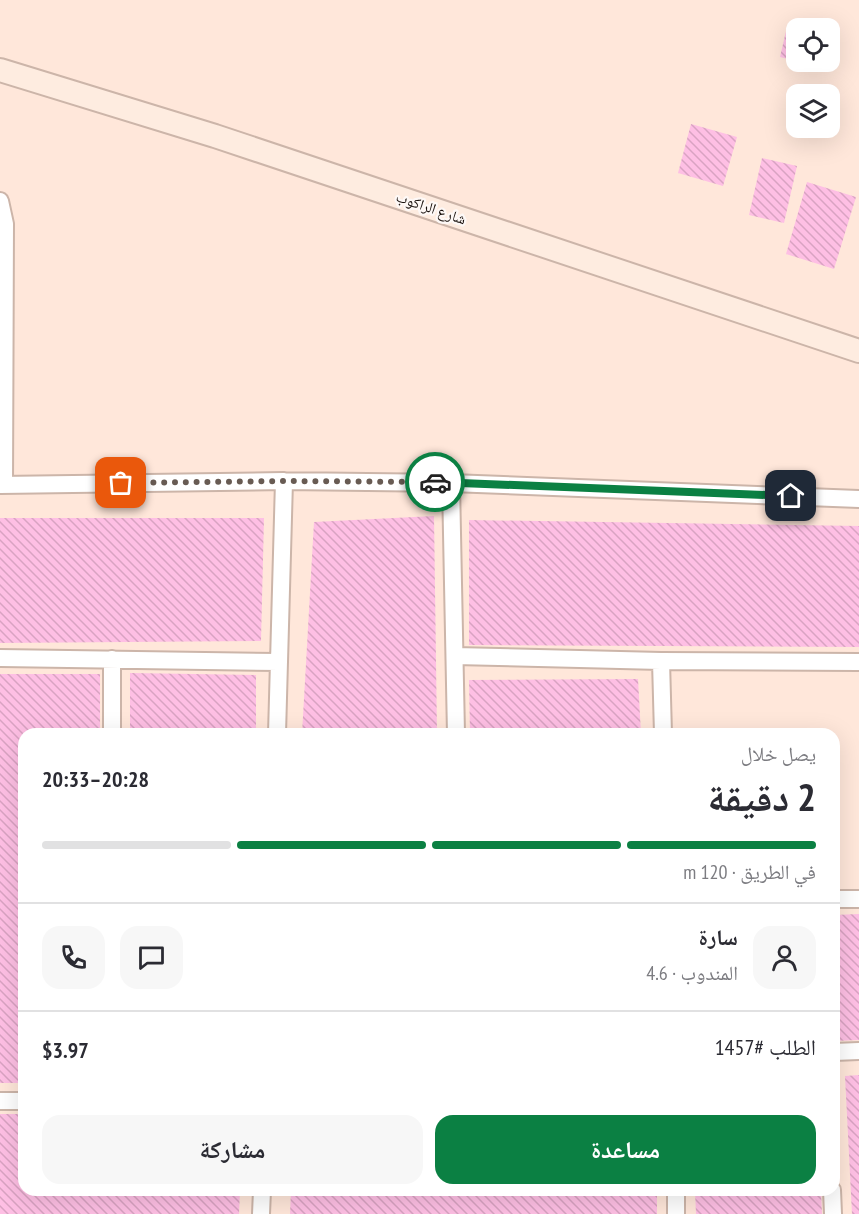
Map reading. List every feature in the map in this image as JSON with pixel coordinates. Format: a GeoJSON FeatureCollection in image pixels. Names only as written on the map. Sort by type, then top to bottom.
{"type":"FeatureCollection","features":[{"type":"Feature","properties":{"kind":"street","name":"شارع الراكوب"},"geometry":{"type":"LineString","coordinates":[[0,70],[249,147],[859,351]]}},
{"type":"Feature","properties":{"kind":"street"},"geometry":{"type":"LineString","coordinates":[[0,201],[4,224],[2,485],[284,481],[451,483],[859,499]]}},
{"type":"Feature","properties":{"kind":"street"},"geometry":{"type":"LineString","coordinates":[[276,728],[284,481]]}},
{"type":"Feature","properties":{"kind":"street"},"geometry":{"type":"LineString","coordinates":[[451,483],[456,728]]}},
{"type":"Feature","properties":{"kind":"street"},"geometry":{"type":"LineString","coordinates":[[454,656],[661,661],[859,662]]}},
{"type":"Feature","properties":{"kind":"street"},"geometry":{"type":"LineString","coordinates":[[0,658],[279,662]]}},
{"type":"Feature","properties":{"kind":"street"},"geometry":{"type":"LineString","coordinates":[[112,659],[112,728]]}},
{"type":"Feature","properties":{"kind":"street"},"geometry":{"type":"LineString","coordinates":[[661,661],[663,728]]}},
{"type":"Feature","properties":{"kind":"street"},"geometry":{"type":"LineString","coordinates":[[840,899],[859,899]]}},
{"type":"Feature","properties":{"kind":"street"},"geometry":{"type":"LineString","coordinates":[[840,1052],[859,1051]]}},
{"type":"Feature","properties":{"kind":"street"},"geometry":{"type":"LineString","coordinates":[[0,1101],[18,1101]]}},
{"type":"Feature","properties":{"kind":"street"},"geometry":{"type":"LineString","coordinates":[[261,1214],[262,1196]]}},
{"type":"Feature","properties":{"kind":"street"},"geometry":{"type":"LineString","coordinates":[[676,1196],[676,1214]]}},
{"type":"Feature","properties":{"kind":"street"},"geometry":{"type":"LineString","coordinates":[[832,1196],[833,1214]]}},
{"type":"Feature","properties":{"kind":"building"},"geometry":{"type":"Polygon","coordinates":[[[786,31],[786,58],[780,57],[786,31]]]}},
{"type":"Feature","properties":{"kind":"building"},"geometry":{"type":"Polygon","coordinates":[[[691,124],[737,137],[723,186],[678,173],[691,124]]]}},
{"type":"Feature","properties":{"kind":"building"},"geometry":{"type":"Polygon","coordinates":[[[762,158],[797,166],[784,223],[749,215],[762,158]]]}},
{"type":"Feature","properties":{"kind":"building"},"geometry":{"type":"Polygon","coordinates":[[[807,182],[856,197],[834,269],[786,254],[807,182]]]}},
{"type":"Feature","properties":{"kind":"building"},"geometry":{"type":"Polygon","coordinates":[[[434,516],[437,728],[302,728],[314,522],[434,516]]]}},
{"type":"Feature","properties":{"kind":"building"},"geometry":{"type":"Polygon","coordinates":[[[0,518],[264,518],[261,641],[0,643],[0,518]]]}},
{"type":"Feature","properties":{"kind":"building"},"geometry":{"type":"Polygon","coordinates":[[[469,520],[859,526],[859,647],[469,645],[469,520]]]}},
{"type":"Feature","properties":{"kind":"building"},"geometry":{"type":"Polygon","coordinates":[[[130,673],[256,675],[256,728],[130,728],[130,673]]]}},
{"type":"Feature","properties":{"kind":"building"},"geometry":{"type":"Polygon","coordinates":[[[0,674],[100,674],[100,728],[18,728],[18,1083],[0,1083],[0,674]]]}},
{"type":"Feature","properties":{"kind":"building"},"geometry":{"type":"Polygon","coordinates":[[[638,679],[641,728],[470,728],[469,680],[638,679]]]}},
{"type":"Feature","properties":{"kind":"building"},"geometry":{"type":"Polygon","coordinates":[[[859,914],[859,1040],[840,1041],[840,915],[859,914]]]}},
{"type":"Feature","properties":{"kind":"building"},"geometry":{"type":"Polygon","coordinates":[[[859,1075],[859,1214],[852,1214],[845,1076],[859,1075]]]}},
{"type":"Feature","properties":{"kind":"building"},"geometry":{"type":"Polygon","coordinates":[[[0,1114],[18,1114],[18,1196],[240,1196],[239,1214],[0,1214],[0,1114]]]}},
{"type":"Feature","properties":{"kind":"building"},"geometry":{"type":"Polygon","coordinates":[[[291,1196],[657,1196],[657,1214],[290,1214],[291,1196]]]}},
{"type":"Feature","properties":{"kind":"building"},"geometry":{"type":"Polygon","coordinates":[[[695,1196],[821,1196],[822,1214],[696,1214],[695,1196]]]}},
{"type":"Feature","properties":{"kind":"way so far"},"geometry":{"type":"LineString","coordinates":[[121,483],[435,482]]}},
{"type":"Feature","properties":{"kind":"route"},"geometry":{"type":"LineString","coordinates":[[435,482],[791,496]]}}]}
